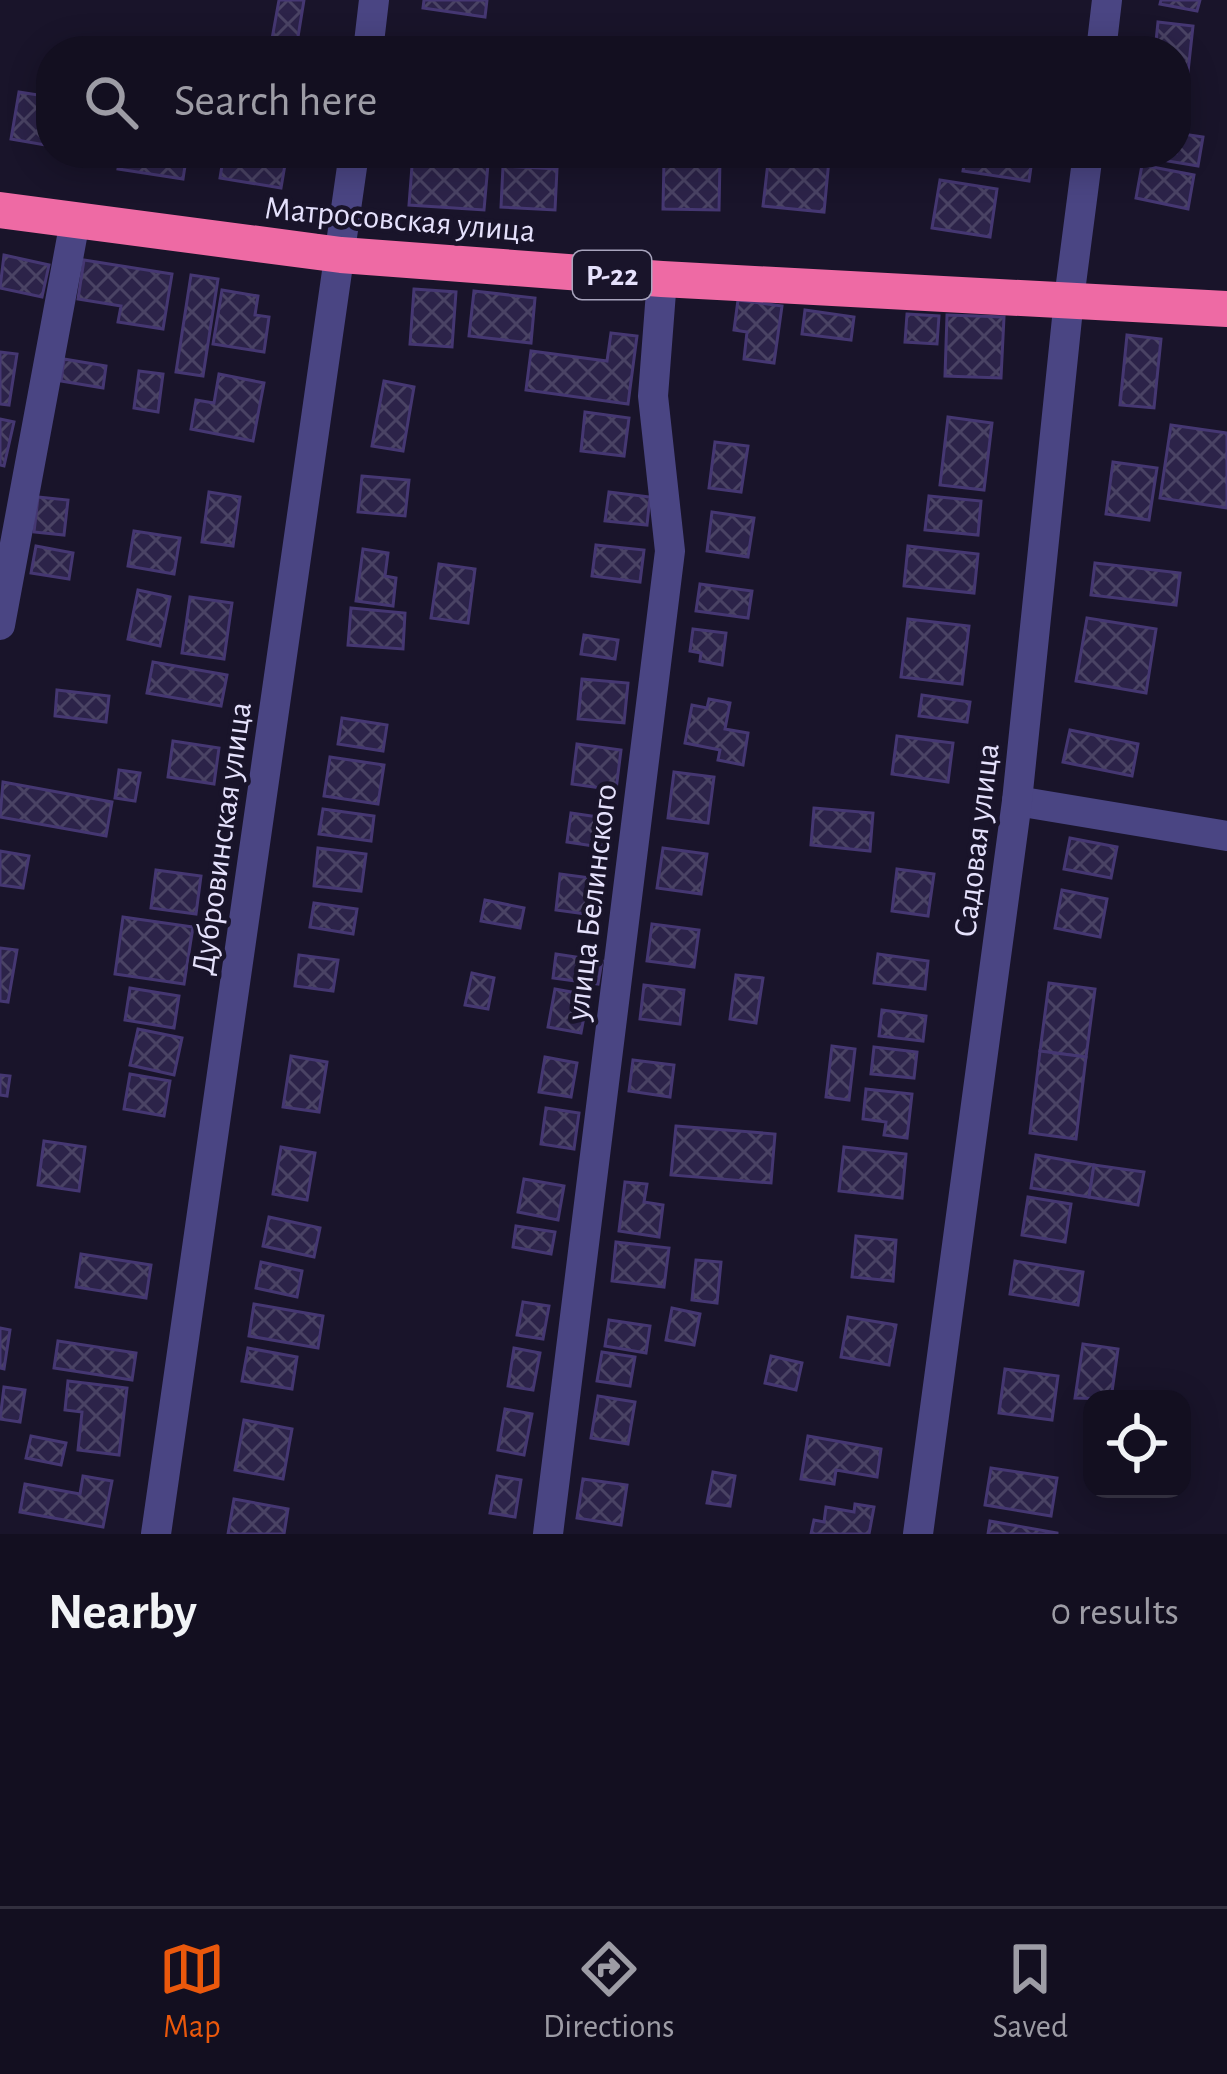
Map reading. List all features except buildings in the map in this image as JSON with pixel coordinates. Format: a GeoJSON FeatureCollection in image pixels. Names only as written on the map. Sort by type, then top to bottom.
{"type":"FeatureCollection","features":[{"type":"Feature","properties":{"kind":"highway","name":"Матросовская улица"},"geometry":{"type":"LineString","coordinates":[[0,210],[341,255],[662,279],[1227,309]]}},
{"type":"Feature","properties":{"kind":"street"},"geometry":{"type":"LineString","coordinates":[[370,36],[374,0]]}},
{"type":"Feature","properties":{"kind":"street"},"geometry":{"type":"LineString","coordinates":[[1103,36],[1108,0]]}},
{"type":"Feature","properties":{"kind":"street","name":"Дубровинская улица"},"geometry":{"type":"LineString","coordinates":[[156,1534],[352,168]]}},
{"type":"Feature","properties":{"kind":"street","name":"Садовая улица"},"geometry":{"type":"LineString","coordinates":[[918,1534],[1017,801],[1086,168]]}},
{"type":"Feature","properties":{"kind":"street"},"geometry":{"type":"LineString","coordinates":[[0,626],[75,221]]}},
{"type":"Feature","properties":{"kind":"street","name":"улица Белинского"},"geometry":{"type":"LineString","coordinates":[[548,1534],[670,551],[652,396],[662,279]]}},
{"type":"Feature","properties":{"kind":"street"},"geometry":{"type":"LineString","coordinates":[[1017,801],[1227,836]]}}]}
